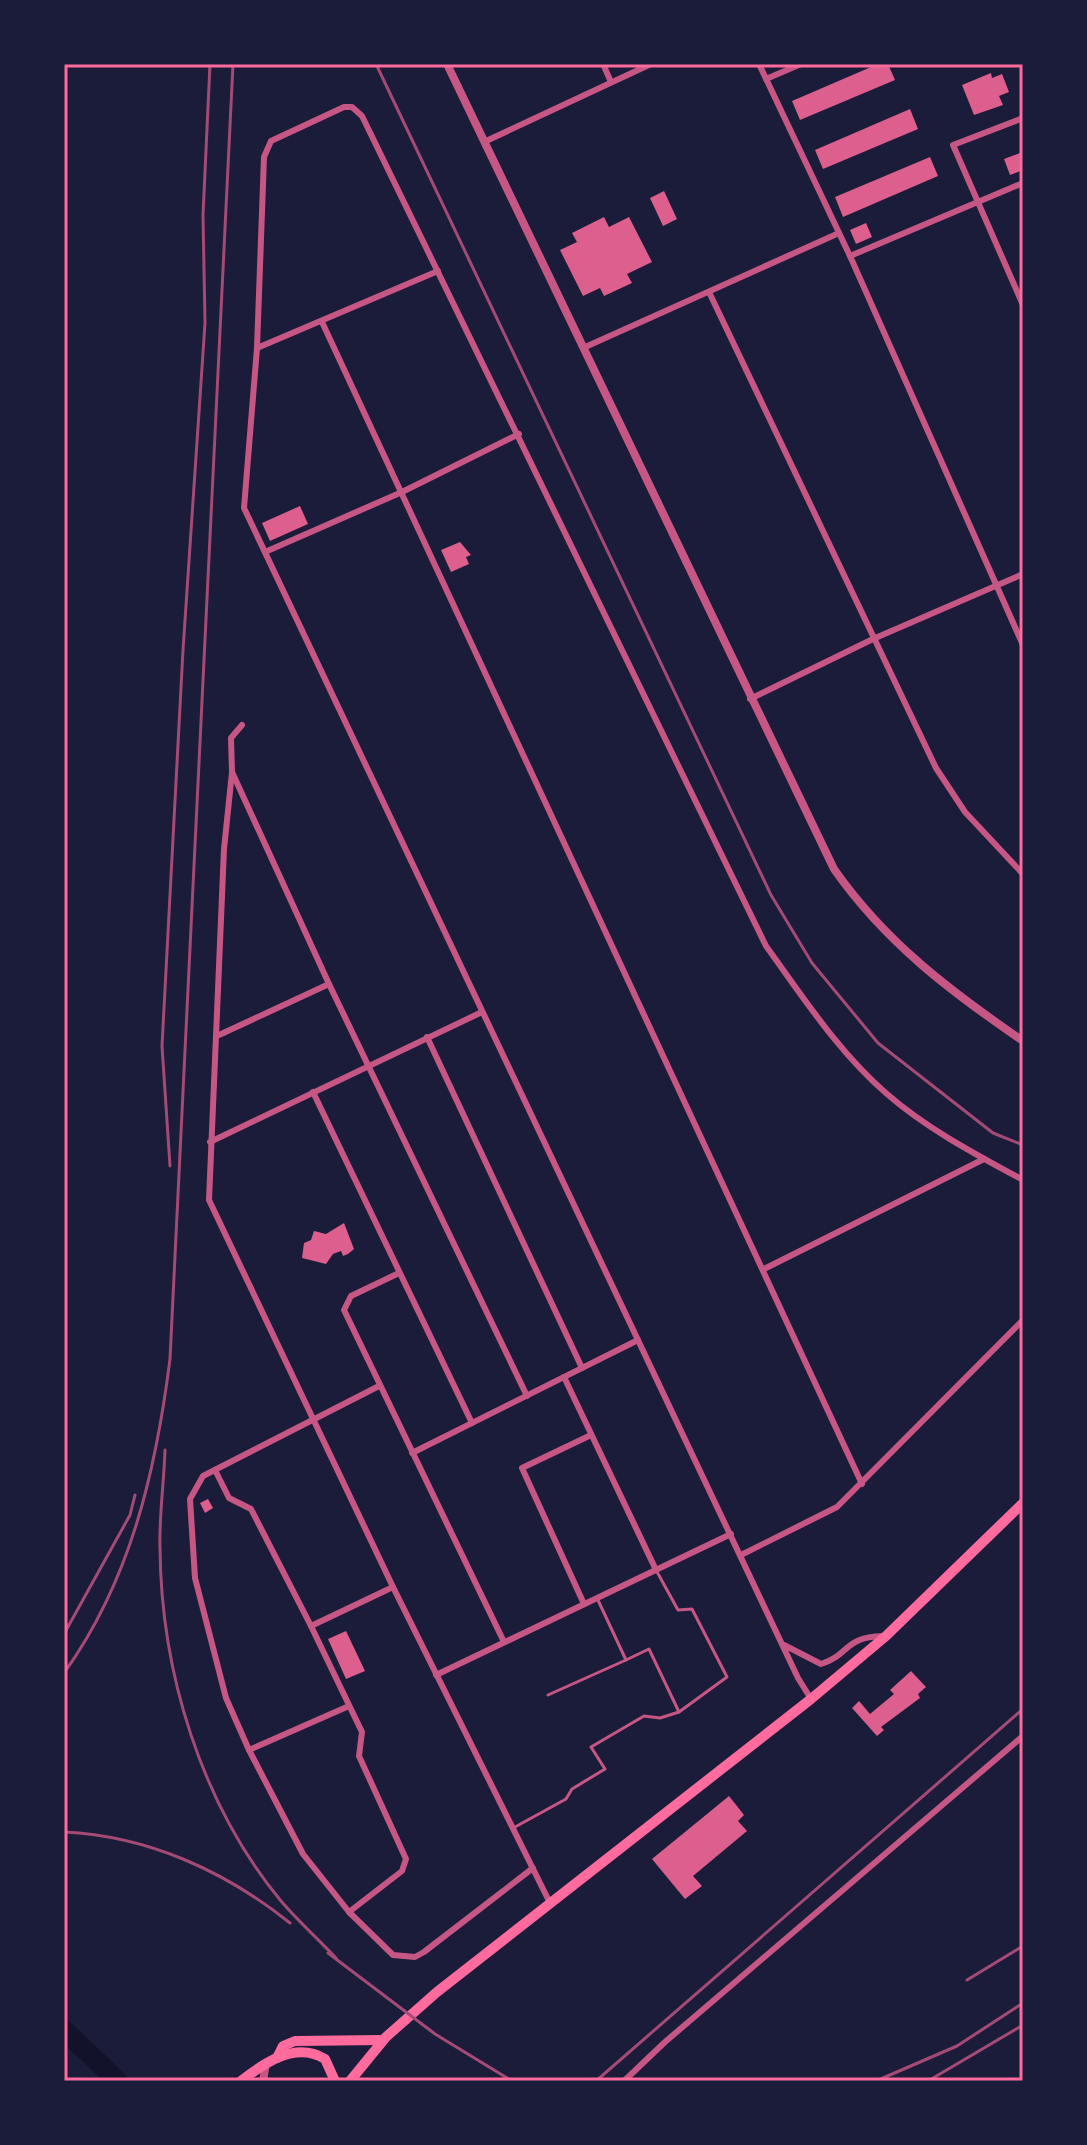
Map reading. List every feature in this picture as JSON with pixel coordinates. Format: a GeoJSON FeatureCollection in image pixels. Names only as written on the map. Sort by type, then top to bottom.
{"type":"FeatureCollection","features":[{"type":"Feature","properties":{"kind":"main road"},"geometry":{"type":"LineString","coordinates":[[350,2081],[385,2038],[437,1992],[811,1699],[886,1636],[1023,1503]]}},
{"type":"Feature","properties":{"kind":"main road"},"geometry":{"type":"LineString","coordinates":[[241,2081],[271,2060],[283,2046],[295,2041],[385,2038]]}},
{"type":"Feature","properties":{"kind":"main road"},"geometry":{"type":"LineString","coordinates":[[271,2060],[299,2053],[320,2056],[332,2068],[335,2081]]}},
{"type":"Feature","properties":{"kind":"street"},"geometry":{"type":"LineString","coordinates":[[447,64],[821,846],[852,895],[876,925],[918,964],[1023,1041]]}},
{"type":"Feature","properties":{"kind":"street"},"geometry":{"type":"LineString","coordinates":[[603,64],[611,82]]}},
{"type":"Feature","properties":{"kind":"street"},"geometry":{"type":"LineString","coordinates":[[484,142],[651,64]]}},
{"type":"Feature","properties":{"kind":"street"},"geometry":{"type":"LineString","coordinates":[[759,64],[850,256],[1023,645]]}},
{"type":"Feature","properties":{"kind":"street"},"geometry":{"type":"LineString","coordinates":[[766,79],[801,64]]}},
{"type":"Feature","properties":{"kind":"street"},"geometry":{"type":"LineString","coordinates":[[811,1699],[781,1643],[242,500],[257,348],[267,146],[334,110],[352,107],[362,116],[766,946],[814,1012],[887,1094],[984,1159],[1023,1180]]}},
{"type":"Feature","properties":{"kind":"street"},"geometry":{"type":"LineString","coordinates":[[1023,118],[953,145],[1023,305]]}},
{"type":"Feature","properties":{"kind":"street"},"geometry":{"type":"LineString","coordinates":[[850,256],[1023,183]]}},
{"type":"Feature","properties":{"kind":"street"},"geometry":{"type":"LineString","coordinates":[[581,348],[839,233]]}},
{"type":"Feature","properties":{"kind":"street"},"geometry":{"type":"LineString","coordinates":[[257,348],[438,271]]}},
{"type":"Feature","properties":{"kind":"street"},"geometry":{"type":"LineString","coordinates":[[709,292],[873,639],[950,791],[983,833],[1023,874]]}},
{"type":"Feature","properties":{"kind":"street"},"geometry":{"type":"LineString","coordinates":[[322,322],[862,1484]]}},
{"type":"Feature","properties":{"kind":"street"},"geometry":{"type":"LineString","coordinates":[[265,552],[402,492],[519,434]]}},
{"type":"Feature","properties":{"kind":"street"},"geometry":{"type":"LineString","coordinates":[[750,699],[873,639],[1023,574]]}},
{"type":"Feature","properties":{"kind":"street"},"geometry":{"type":"LineString","coordinates":[[242,725],[231,738],[232,772],[224,849],[219,1035],[210,1142],[209,1200],[393,1587],[551,1905]]}},
{"type":"Feature","properties":{"kind":"street"},"geometry":{"type":"LineString","coordinates":[[232,772],[329,984],[527,1396]]}},
{"type":"Feature","properties":{"kind":"street"},"geometry":{"type":"LineString","coordinates":[[219,1035],[329,984]]}},
{"type":"Feature","properties":{"kind":"street"},"geometry":{"type":"LineString","coordinates":[[210,1142],[482,1012]]}},
{"type":"Feature","properties":{"kind":"street"},"geometry":{"type":"LineString","coordinates":[[427,1037],[582,1368]]}},
{"type":"Feature","properties":{"kind":"street"},"geometry":{"type":"LineString","coordinates":[[313,1092],[472,1423]]}},
{"type":"Feature","properties":{"kind":"street"},"geometry":{"type":"LineString","coordinates":[[764,1269],[984,1159]]}},
{"type":"Feature","properties":{"kind":"street"},"geometry":{"type":"LineString","coordinates":[[399,1273],[351,1296],[345,1304],[346,1315],[504,1642]]}},
{"type":"Feature","properties":{"kind":"street"},"geometry":{"type":"LineString","coordinates":[[741,1555],[837,1507],[1023,1320]]}},
{"type":"Feature","properties":{"kind":"street"},"geometry":{"type":"LineString","coordinates":[[412,1453],[638,1340]]}},
{"type":"Feature","properties":{"kind":"street"},"geometry":{"type":"LineString","coordinates":[[564,1377],[656,1570]]}},
{"type":"Feature","properties":{"kind":"street"},"geometry":{"type":"LineString","coordinates":[[379,1386],[203,1476],[190,1499],[195,1578],[226,1698],[303,1854],[349,1912],[386,1951],[404,1958],[415,1957],[533,1868]]}},
{"type":"Feature","properties":{"kind":"street"},"geometry":{"type":"LineString","coordinates":[[584,1604],[522,1468],[591,1435]]}},
{"type":"Feature","properties":{"kind":"street"},"geometry":{"type":"LineString","coordinates":[[215,1470],[229,1498],[251,1509],[311,1626],[364,1737],[359,1756],[406,1859],[402,1871],[349,1912]]}},
{"type":"Feature","properties":{"kind":"street"},"geometry":{"type":"LineString","coordinates":[[436,1675],[731,1534]]}},
{"type":"Feature","properties":{"kind":"street"},"geometry":{"type":"LineString","coordinates":[[311,1626],[393,1587]]}},
{"type":"Feature","properties":{"kind":"street"},"geometry":{"type":"LineString","coordinates":[[781,1643],[800,1656],[821,1664],[830,1661],[861,1637],[886,1636]]}},
{"type":"Feature","properties":{"kind":"street"},"geometry":{"type":"LineString","coordinates":[[249,1750],[349,1706]]}},
{"type":"Feature","properties":{"kind":"street"},"geometry":{"type":"LineString","coordinates":[[624,2081],[677,2031],[1023,1736]]}},
{"type":"Feature","properties":{"kind":"street"},"geometry":{"type":"LineString","coordinates":[[263,2081],[271,2060]]}},
{"type":"Feature","properties":{"kind":"lane"},"geometry":{"type":"LineString","coordinates":[[512,1829],[566,1799],[572,1789],[605,1769],[591,1747],[644,1716],[660,1718],[679,1712],[727,1677],[692,1609],[678,1610],[656,1570]]}},
{"type":"Feature","properties":{"kind":"lane"},"geometry":{"type":"LineString","coordinates":[[597,1598],[626,1660]]}},
{"type":"Feature","properties":{"kind":"lane"},"geometry":{"type":"LineString","coordinates":[[548,1695],[649,1649],[679,1712]]}},
{"type":"Feature","properties":{"kind":"building"},"geometry":{"type":"Polygon","coordinates":[[[878,64],[888,64],[895,80],[800,120],[792,101],[878,64]]]}},
{"type":"Feature","properties":{"kind":"building"},"geometry":{"type":"Polygon","coordinates":[[[991,73],[992,78],[1002,74],[1009,92],[999,96],[1003,105],[974,115],[962,85],[991,73]]]}},
{"type":"Feature","properties":{"kind":"building"},"geometry":{"type":"Polygon","coordinates":[[[910,109],[918,129],[823,169],[815,150],[910,109]]]}},
{"type":"Feature","properties":{"kind":"building"},"geometry":{"type":"Polygon","coordinates":[[[1023,152],[1023,170],[1010,175],[1004,159],[1023,152]]]}},
{"type":"Feature","properties":{"kind":"building"},"geometry":{"type":"Polygon","coordinates":[[[930,157],[938,176],[843,217],[835,197],[930,157]]]}},
{"type":"Feature","properties":{"kind":"building"},"geometry":{"type":"Polygon","coordinates":[[[664,191],[677,219],[663,226],[650,198],[664,191]]]}},
{"type":"Feature","properties":{"kind":"building"},"geometry":{"type":"Polygon","coordinates":[[[604,217],[609,227],[629,217],[652,262],[627,274],[632,283],[604,296],[600,288],[583,296],[560,250],[577,242],[572,233],[604,217]]]}},
{"type":"Feature","properties":{"kind":"building"},"geometry":{"type":"Polygon","coordinates":[[[866,223],[872,237],[856,244],[850,230],[866,223]]]}},
{"type":"Feature","properties":{"kind":"building"},"geometry":{"type":"Polygon","coordinates":[[[300,506],[308,524],[270,541],[262,523],[300,506]]]}},
{"type":"Feature","properties":{"kind":"building"},"geometry":{"type":"Polygon","coordinates":[[[460,542],[471,555],[466,557],[469,564],[451,572],[441,550],[460,542]]]}},
{"type":"Feature","properties":{"kind":"building"},"geometry":{"type":"Polygon","coordinates":[[[344,1223],[354,1249],[348,1254],[343,1256],[341,1251],[333,1254],[326,1264],[302,1258],[304,1243],[311,1240],[314,1231],[326,1234],[344,1223]]]}},
{"type":"Feature","properties":{"kind":"building"},"geometry":{"type":"Polygon","coordinates":[[[208,1499],[213,1508],[205,1513],[200,1503],[208,1499]]]}},
{"type":"Feature","properties":{"kind":"building"},"geometry":{"type":"Polygon","coordinates":[[[346,1631],[365,1671],[346,1679],[328,1639],[346,1631]]]}},
{"type":"Feature","properties":{"kind":"building"},"geometry":{"type":"Polygon","coordinates":[[[911,1671],[926,1687],[918,1694],[920,1698],[881,1727],[884,1730],[877,1736],[852,1708],[859,1701],[870,1714],[894,1694],[890,1690],[911,1671]]]}},
{"type":"Feature","properties":{"kind":"building"},"geometry":{"type":"Polygon","coordinates":[[[729,1796],[744,1815],[738,1821],[747,1831],[693,1876],[702,1886],[685,1899],[652,1859],[729,1796]]]}},
{"type":"Feature","properties":{"kind":"waterway"},"geometry":{"type":"LineString","coordinates":[[64,2030],[118,2081]]}},
{"type":"Feature","properties":{"kind":"railway"},"geometry":{"type":"LineString","coordinates":[[170,1166],[162,1046],[183,650],[205,323],[203,215],[210,64]]}},
{"type":"Feature","properties":{"kind":"railway"},"geometry":{"type":"LineString","coordinates":[[64,1673],[107,1600],[137,1523],[157,1442],[170,1359],[233,64]]}},
{"type":"Feature","properties":{"kind":"railway"},"geometry":{"type":"LineString","coordinates":[[376,64],[771,895],[812,963],[878,1043],[993,1133],[1023,1145]]}},
{"type":"Feature","properties":{"kind":"railway"},"geometry":{"type":"LineString","coordinates":[[165,1450],[160,1536],[162,1595],[168,1642],[191,1735],[228,1822],[253,1863],[294,1916],[336,1958]]}},
{"type":"Feature","properties":{"kind":"railway"},"geometry":{"type":"LineString","coordinates":[[64,1634],[130,1515],[135,1495]]}},
{"type":"Feature","properties":{"kind":"railway"},"geometry":{"type":"LineString","coordinates":[[596,2081],[1023,1709]]}},
{"type":"Feature","properties":{"kind":"railway"},"geometry":{"type":"LineString","coordinates":[[64,1832],[126,1841],[184,1860],[239,1887],[290,1923]]}},
{"type":"Feature","properties":{"kind":"railway"},"geometry":{"type":"LineString","coordinates":[[967,1980],[1023,1946]]}},
{"type":"Feature","properties":{"kind":"railway"},"geometry":{"type":"LineString","coordinates":[[328,1953],[435,2034],[512,2081]]}},
{"type":"Feature","properties":{"kind":"railway"},"geometry":{"type":"LineString","coordinates":[[876,2081],[957,2046],[1023,2003]]}},
{"type":"Feature","properties":{"kind":"railway"},"geometry":{"type":"LineString","coordinates":[[928,2081],[1023,2025]]}}]}
